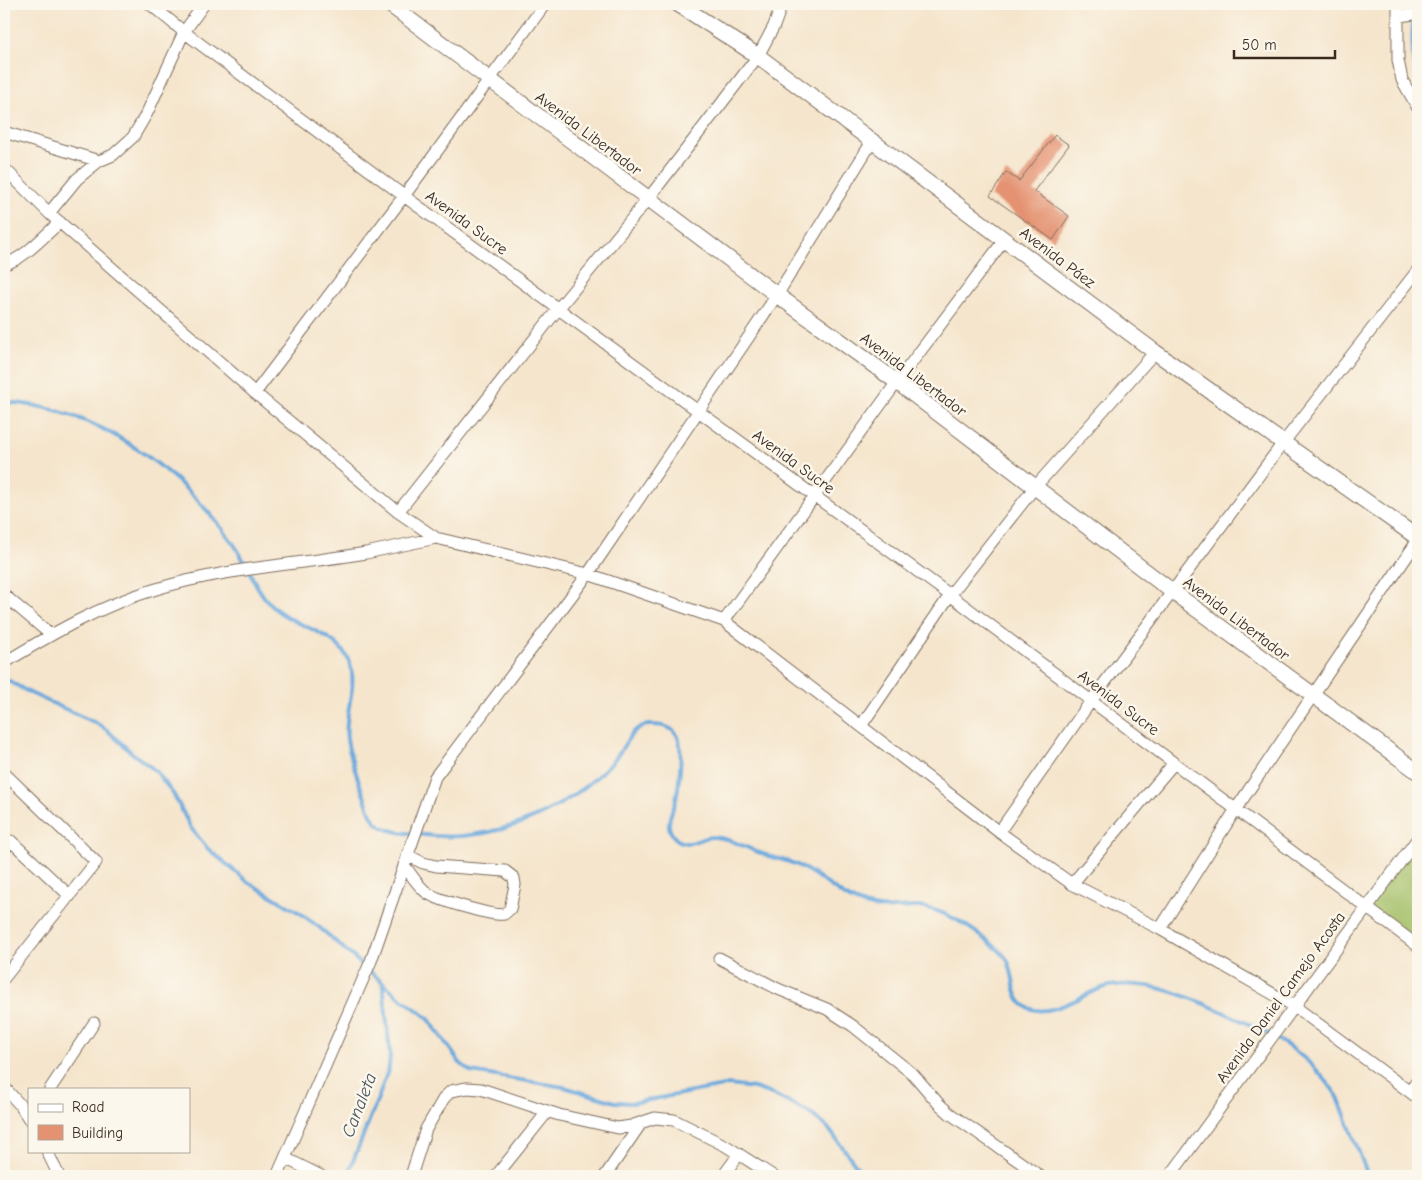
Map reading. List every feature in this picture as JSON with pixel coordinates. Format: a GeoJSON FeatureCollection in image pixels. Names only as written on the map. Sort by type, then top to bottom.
{"type":"FeatureCollection","features":[{"type":"Feature","properties":{"kind":"main road","name":"Avenida Libertador"},"geometry":{"type":"LineString","coordinates":[[389,4],[777,295],[897,382],[1173,592],[1418,772]]}},
{"type":"Feature","properties":{"kind":"main road","name":"Avenida Páez"},"geometry":{"type":"LineString","coordinates":[[678,4],[758,56],[1155,352],[1418,539]]}},
{"type":"Feature","properties":{"kind":"street","name":"Avenida Sucre"},"geometry":{"type":"LineString","coordinates":[[150,4],[184,32],[404,196],[950,595],[1418,946]]}},
{"type":"Feature","properties":{"kind":"street"},"geometry":{"type":"LineString","coordinates":[[49,213],[77,179],[99,161],[113,155],[133,137],[147,113],[184,32],[204,4]]}},
{"type":"Feature","properties":{"kind":"street"},"geometry":{"type":"LineString","coordinates":[[255,393],[404,196],[545,4]]}},
{"type":"Feature","properties":{"kind":"street"},"geometry":{"type":"LineString","coordinates":[[398,512],[558,309],[648,199],[758,56],[774,26],[782,4]]}},
{"type":"Feature","properties":{"kind":"street"},"geometry":{"type":"LineString","coordinates":[[1398,4],[1398,60],[1402,80],[1418,108]]}},
{"type":"Feature","properties":{"kind":"street"},"geometry":{"type":"LineString","coordinates":[[1399,16],[1418,12]]}},
{"type":"Feature","properties":{"kind":"street"},"geometry":{"type":"LineString","coordinates":[[4,132],[99,161]]}},
{"type":"Feature","properties":{"kind":"street"},"geometry":{"type":"LineString","coordinates":[[277,1176],[371,961],[435,777],[588,574],[777,295],[873,140]]}},
{"type":"Feature","properties":{"kind":"street"},"geometry":{"type":"LineString","coordinates":[[4,168],[49,213],[255,393],[398,512],[436,538],[588,574],[724,620],[999,832],[1072,884],[1160,929],[1294,1006],[1414,1095],[1418,1080]]}},
{"type":"Feature","properties":{"kind":"street"},"geometry":{"type":"LineString","coordinates":[[4,264],[9,263],[26,252],[60,222]]}},
{"type":"Feature","properties":{"kind":"street"},"geometry":{"type":"LineString","coordinates":[[724,620],[897,382],[1005,239]]}},
{"type":"Feature","properties":{"kind":"street"},"geometry":{"type":"LineString","coordinates":[[999,832],[1090,701],[1283,443],[1418,270]]}},
{"type":"Feature","properties":{"kind":"street"},"geometry":{"type":"LineString","coordinates":[[861,726],[950,595],[1035,487],[1155,352]]}},
{"type":"Feature","properties":{"kind":"street"},"geometry":{"type":"LineString","coordinates":[[5,662],[50,634],[127,599],[186,581],[258,567],[366,552],[436,538]]}},
{"type":"Feature","properties":{"kind":"street"},"geometry":{"type":"LineString","coordinates":[[1160,929],[1236,809],[1418,539]]}},
{"type":"Feature","properties":{"kind":"street"},"geometry":{"type":"LineString","coordinates":[[4,595],[50,634]]}},
{"type":"Feature","properties":{"kind":"street"},"geometry":{"type":"LineString","coordinates":[[1072,884],[1174,763]]}},
{"type":"Feature","properties":{"kind":"street"},"geometry":{"type":"LineString","coordinates":[[4,773],[96,862],[4,978]]}},
{"type":"Feature","properties":{"kind":"street","name":"Avenida Daniel Camejo Acosta"},"geometry":{"type":"LineString","coordinates":[[1170,1176],[1418,838]]}},
{"type":"Feature","properties":{"kind":"street"},"geometry":{"type":"LineString","coordinates":[[4,849],[12,841],[70,896]]}},
{"type":"Feature","properties":{"kind":"street"},"geometry":{"type":"LineString","coordinates":[[405,860],[436,866],[505,871],[514,878],[515,885],[510,909],[504,914],[497,914],[434,897],[426,893],[405,860]]}},
{"type":"Feature","properties":{"kind":"street"},"geometry":{"type":"LineString","coordinates":[[720,958],[778,989],[827,1009],[853,1026],[914,1076],[948,1113],[1040,1176]]}},
{"type":"Feature","properties":{"kind":"street"},"geometry":{"type":"LineString","coordinates":[[51,1088],[94,1023]]}},
{"type":"Feature","properties":{"kind":"street"},"geometry":{"type":"LineString","coordinates":[[4,1087],[28,1116]]}},
{"type":"Feature","properties":{"kind":"street"},"geometry":{"type":"LineString","coordinates":[[411,1176],[426,1130],[444,1098],[451,1091],[467,1088],[481,1089],[548,1112],[618,1128],[655,1118],[674,1120],[740,1154],[774,1176]]}},
{"type":"Feature","properties":{"kind":"street"},"geometry":{"type":"LineString","coordinates":[[496,1176],[548,1112]]}},
{"type":"Feature","properties":{"kind":"street"},"geometry":{"type":"LineString","coordinates":[[604,1176],[642,1122]]}},
{"type":"Feature","properties":{"kind":"street"},"geometry":{"type":"LineString","coordinates":[[47,1152],[59,1176]]}},
{"type":"Feature","properties":{"kind":"street"},"geometry":{"type":"LineString","coordinates":[[724,1176],[740,1154]]}},
{"type":"Feature","properties":{"kind":"street"},"geometry":{"type":"LineString","coordinates":[[285,1158],[321,1176]]}},
{"type":"Feature","properties":{"kind":"green space"},"geometry":{"type":"Polygon","coordinates":[[[1418,838],[1418,946],[1367,906],[1418,838]]]}},
{"type":"Feature","properties":{"kind":"building"},"geometry":{"type":"Polygon","coordinates":[[[1055,135],[1069,145],[1034,191],[1069,216],[1053,240],[990,196],[1006,172],[1019,181],[1055,135]]]}},
{"type":"Feature","properties":{"kind":"waterway"},"geometry":{"type":"LineString","coordinates":[[1414,4],[1413,50],[1418,77]]}},
{"type":"Feature","properties":{"kind":"waterway"},"geometry":{"type":"LineString","coordinates":[[4,402],[39,406],[72,416],[104,429],[162,467],[188,490],[212,516],[233,543],[255,583],[271,605],[290,618],[322,634],[340,648],[347,657],[352,677],[346,729],[350,755],[371,814],[376,822],[383,827],[405,833],[448,836],[472,835],[519,824],[563,802],[583,789],[614,760],[636,729],[646,725],[666,727],[677,735],[680,748],[676,799],[669,823],[671,832],[678,840],[687,843],[703,838],[721,838],[797,865],[855,902],[872,907],[928,908],[946,914],[970,928],[1002,953],[1009,964],[1018,998],[1027,1007],[1036,1010],[1056,1008],[1105,987],[1139,985],[1173,992],[1190,998],[1252,1026],[1274,1037],[1301,1055],[1329,1084],[1338,1097],[1368,1176]]}},
{"type":"Feature","properties":{"kind":"waterway"},"geometry":{"type":"LineString","coordinates":[[4,678],[30,693],[96,723],[156,771],[174,795],[191,828],[207,848],[248,882],[300,913],[320,928],[397,995],[428,1018],[460,1063],[471,1072],[564,1087],[615,1102],[633,1103],[729,1085],[754,1088],[772,1094],[810,1113],[828,1128],[864,1176]]}},
{"type":"Feature","properties":{"kind":"waterway","name":"Canaleta"},"geometry":{"type":"LineString","coordinates":[[347,1176],[389,1067],[390,1054],[383,983]]}}]}
